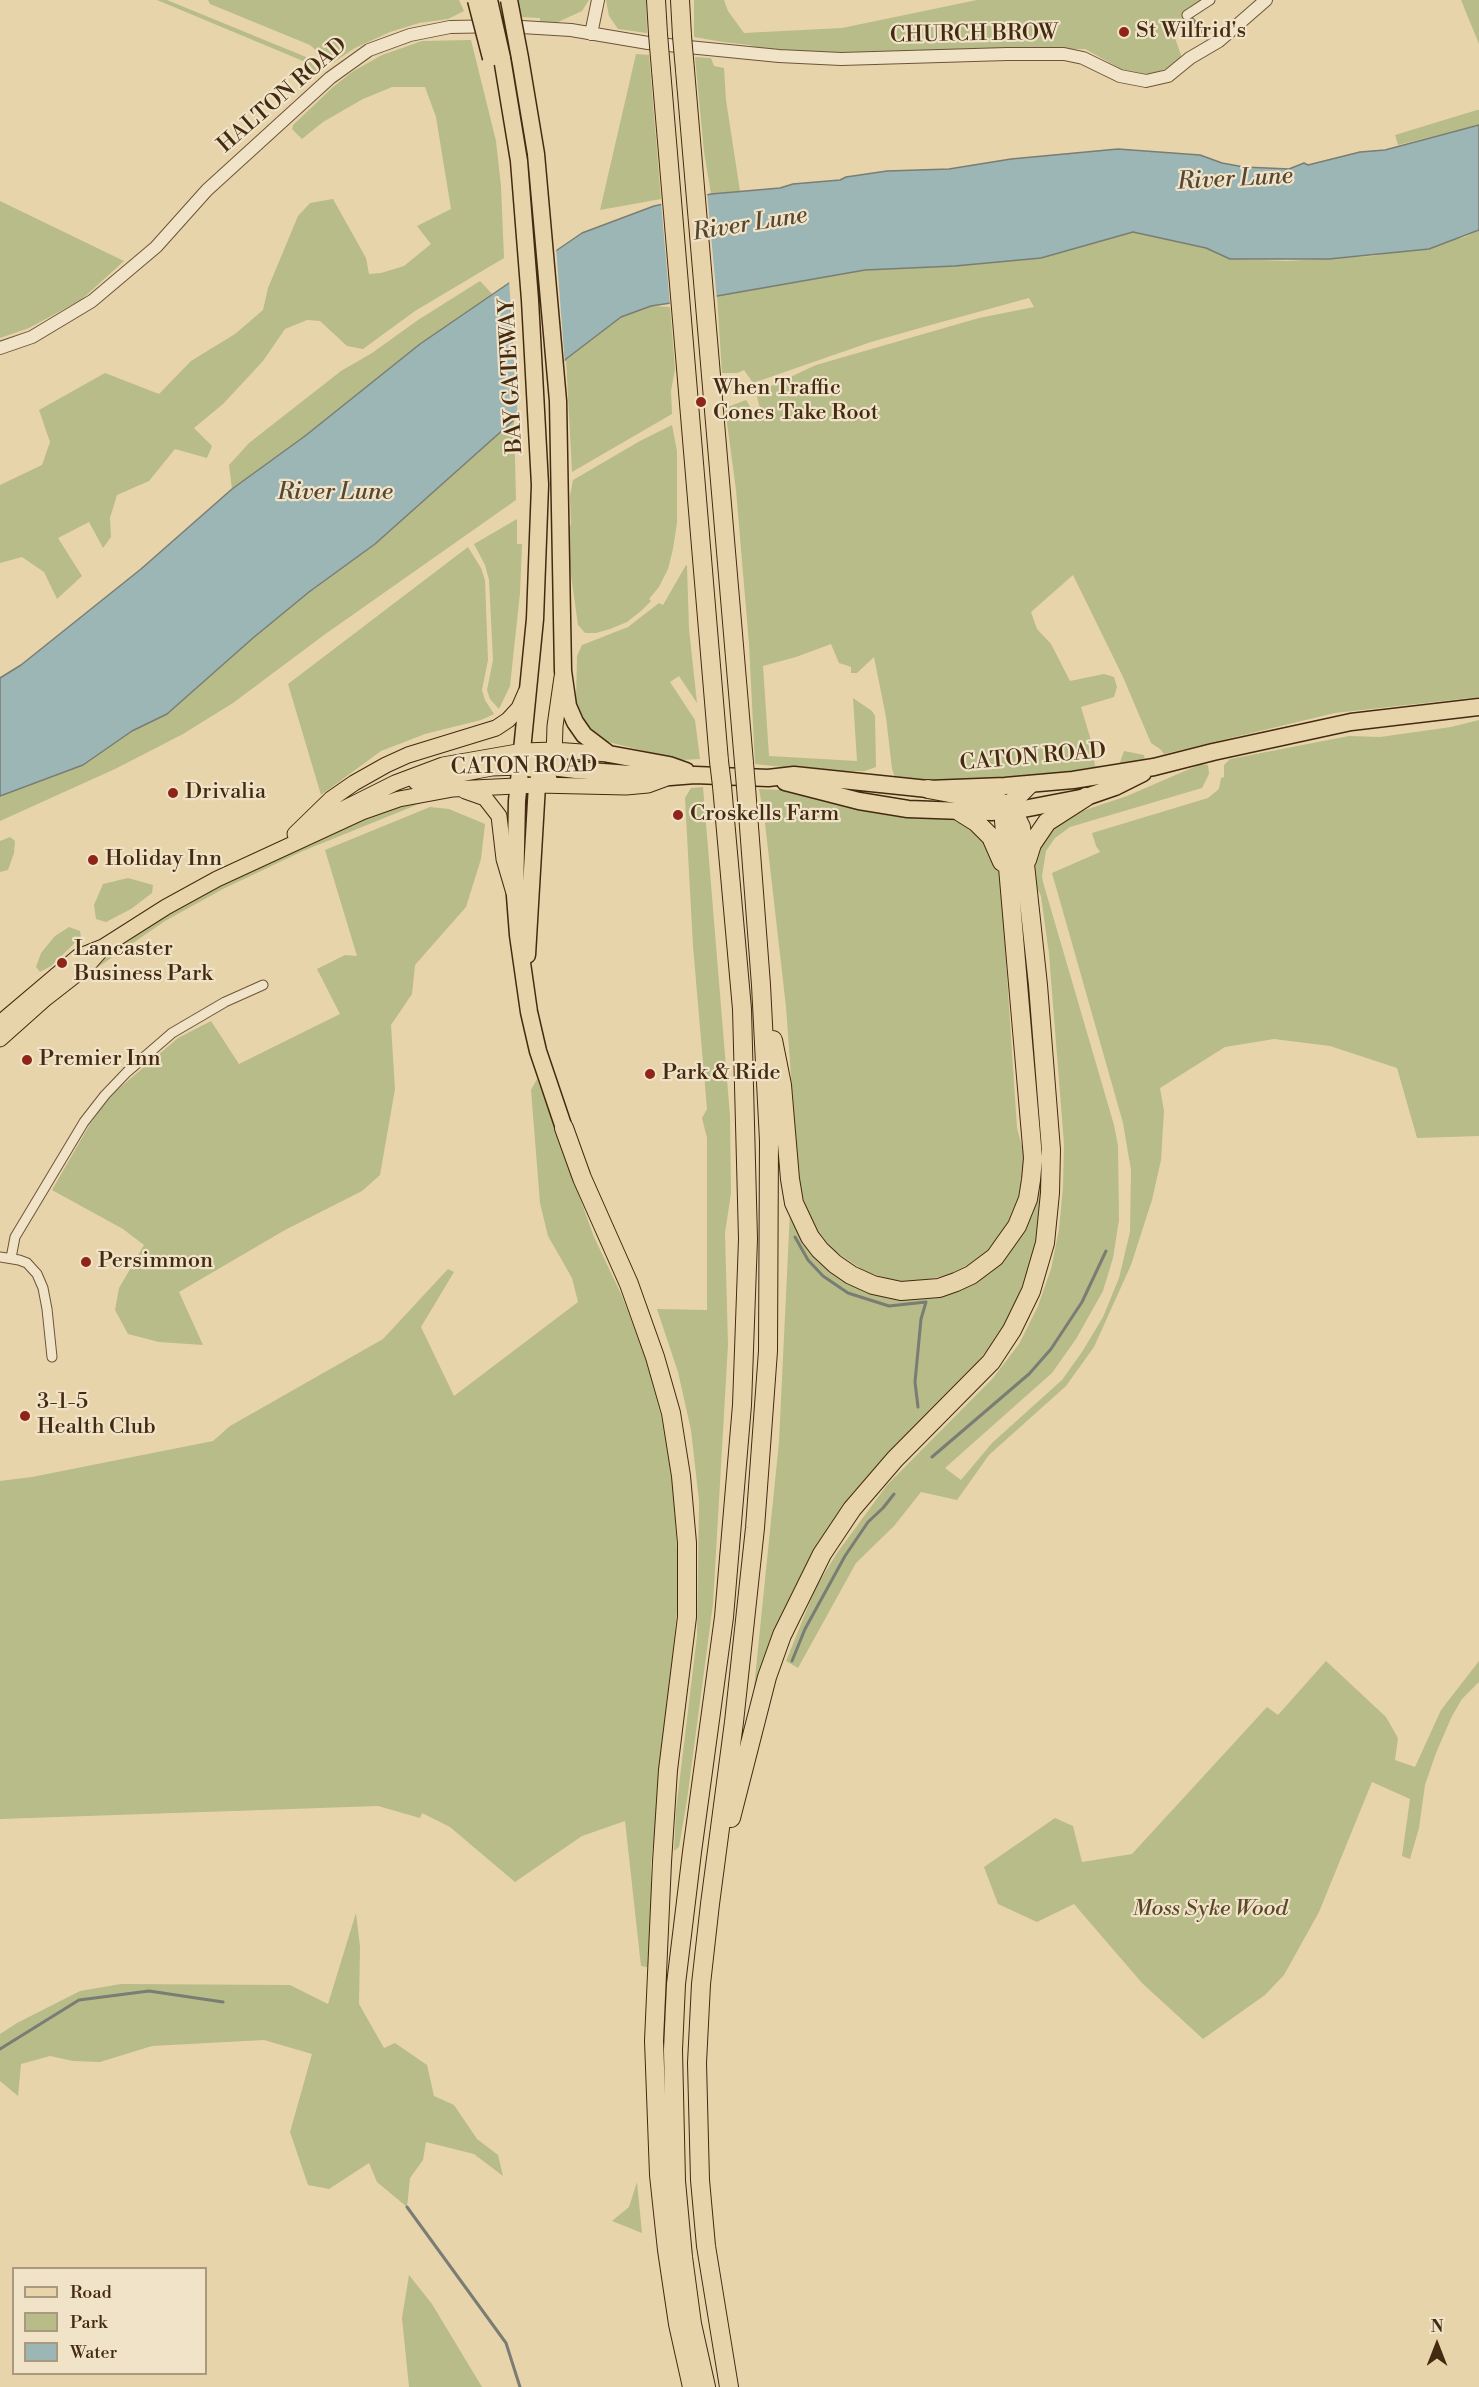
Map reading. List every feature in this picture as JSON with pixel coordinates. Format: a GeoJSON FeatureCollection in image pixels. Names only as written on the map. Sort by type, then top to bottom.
{"type":"FeatureCollection","features":[{"type":"Feature","properties":{"kind":"highway"},"geometry":{"type":"LineString","coordinates":[[476,0],[496,58]]}},
{"type":"Feature","properties":{"kind":"highway"},"geometry":{"type":"LineString","coordinates":[[489,0],[496,58]]}},
{"type":"Feature","properties":{"kind":"highway","name":"BAY GATEWAY"},"geometry":{"type":"LineString","coordinates":[[509,0],[536,154],[558,401],[563,671]]}},
{"type":"Feature","properties":{"kind":"highway"},"geometry":{"type":"LineString","coordinates":[[656,0],[667,155],[742,1021],[748,1239],[742,1405],[724,1617],[676,1984],[673,2050],[676,2181],[692,2324],[705,2387]]}},
{"type":"Feature","properties":{"kind":"highway"},"geometry":{"type":"LineString","coordinates":[[680,0],[746,788],[761,986],[769,1141],[768,1351],[754,1540],[701,1984],[697,2063],[700,2180],[706,2246],[729,2387]]}},
{"type":"Feature","properties":{"kind":"highway","name":"BAY GATEWAY"},"geometry":{"type":"LineString","coordinates":[[496,58],[516,173],[528,272],[540,485],[535,619],[518,785],[515,896],[525,988]]}},
{"type":"Feature","properties":{"kind":"highway","name":"CATON ROAD"},"geometry":{"type":"LineString","coordinates":[[563,671],[568,706],[575,723],[584,735],[609,754],[669,765],[695,775]]}},
{"type":"Feature","properties":{"kind":"highway"},"geometry":{"type":"LineString","coordinates":[[1154,767],[1258,741],[1351,722],[1479,707]]}},
{"type":"Feature","properties":{"kind":"highway"},"geometry":{"type":"LineString","coordinates":[[555,750],[545,759],[525,988],[538,1052],[564,1128],[582,1178],[629,1284],[655,1356],[671,1413],[681,1476],[687,1543],[687,1617],[667,1793],[654,2041],[658,2175],[666,2250],[678,2324],[692,2387]]}},
{"type":"Feature","properties":{"kind":"highway"},"geometry":{"type":"LineString","coordinates":[[522,759],[545,775]]}},
{"type":"Feature","properties":{"kind":"highway","name":"CATON ROAD"},"geometry":{"type":"LineString","coordinates":[[545,775],[670,777],[695,775],[768,778],[803,776],[927,789],[1029,784],[1154,767]]}},
{"type":"Feature","properties":{"kind":"highway","name":"CATON ROAD"},"geometry":{"type":"LineString","coordinates":[[768,778],[840,797],[887,806],[960,812],[1008,810],[1086,797],[1115,788],[1154,767]]}},
{"type":"Feature","properties":{"kind":"highway"},"geometry":{"type":"LineString","coordinates":[[761,986],[782,1085],[794,1203],[810,1237],[820,1251],[851,1275],[873,1285],[901,1291],[919,1291],[956,1282],[986,1264],[1008,1242],[1017,1226],[1028,1199],[1033,1158],[1007,875],[1008,810],[1029,784]]}},
{"type":"Feature","properties":{"kind":"highway"},"geometry":{"type":"LineString","coordinates":[[710,1904],[767,1677],[797,1600],[822,1554],[852,1509],[991,1362],[1012,1330],[1031,1291],[1047,1233],[1051,1150],[1021,827],[1008,810],[997,801],[927,789]]}},
{"type":"Feature","properties":{"kind":"highway"},"geometry":{"type":"LineString","coordinates":[[1026,865],[1032,844],[1047,822],[1086,797]]}},
{"type":"Feature","properties":{"kind":"highway"},"geometry":{"type":"LineString","coordinates":[[960,812],[976,822],[991,837],[1007,875]]}},
{"type":"Feature","properties":{"kind":"main road"},"geometry":{"type":"LineString","coordinates":[[555,750],[556,711],[563,671]]}},
{"type":"Feature","properties":{"kind":"main road"},"geometry":{"type":"LineString","coordinates":[[295,834],[331,800],[354,783],[386,765],[408,755],[496,728],[508,720],[519,708],[528,688]]}},
{"type":"Feature","properties":{"kind":"main road","name":"CATON ROAD"},"geometry":{"type":"LineString","coordinates":[[257,860],[295,834],[395,783],[443,765],[482,756],[522,759],[555,750],[609,754]]}},
{"type":"Feature","properties":{"kind":"main road","name":"CATON ROAD"},"geometry":{"type":"LineString","coordinates":[[0,1023],[78,957],[103,947],[166,907],[257,860],[362,812],[399,799],[453,789],[518,785],[545,775]]}},
{"type":"Feature","properties":{"kind":"main road"},"geometry":{"type":"LineString","coordinates":[[453,789],[480,796],[493,807],[499,816],[504,859],[515,896]]}},
{"type":"Feature","properties":{"kind":"main road","name":"CATON ROAD"},"geometry":{"type":"LineString","coordinates":[[0,1039],[40,1003],[87,966],[103,947]]}},
{"type":"Feature","properties":{"kind":"street"},"geometry":{"type":"LineString","coordinates":[[591,34],[598,0]]}},
{"type":"Feature","properties":{"kind":"street"},"geometry":{"type":"LineString","coordinates":[[1187,15],[1210,0]]}},
{"type":"Feature","properties":{"kind":"street","name":"CHURCH BROW"},"geometry":{"type":"LineString","coordinates":[[724,52],[841,59],[1064,54],[1083,58],[1126,78],[1154,80],[1168,76],[1190,58],[1219,41],[1266,0]]}},
{"type":"Feature","properties":{"kind":"street","name":"HALTON ROAD"},"geometry":{"type":"LineString","coordinates":[[0,348],[32,337],[92,301],[156,247],[207,190],[271,130],[330,78],[369,50],[410,35],[450,27],[505,26],[571,30],[648,43],[724,52]]}},
{"type":"Feature","properties":{"kind":"street"},"geometry":{"type":"LineString","coordinates":[[11,1257],[15,1237],[84,1122],[105,1095],[172,1033],[225,1002],[263,985]]}},
{"type":"Feature","properties":{"kind":"street"},"geometry":{"type":"LineString","coordinates":[[0,1257],[11,1257],[27,1263],[38,1274],[47,1309],[52,1357]]}},
{"type":"Feature","properties":{"kind":"green space"},"geometry":{"type":"Polygon","coordinates":[[[157,0],[167,0],[306,57],[318,71],[318,77],[303,61],[157,0]]]}},
{"type":"Feature","properties":{"kind":"green space"},"geometry":{"type":"Polygon","coordinates":[[[208,0],[459,0],[464,11],[448,19],[419,23],[390,32],[355,48],[331,64],[310,45],[210,4],[208,0]]]}},
{"type":"Feature","properties":{"kind":"green space"},"geometry":{"type":"Polygon","coordinates":[[[518,0],[589,0],[582,11],[558,22],[540,22],[540,18],[520,17],[518,0]]]}},
{"type":"Feature","properties":{"kind":"green space"},"geometry":{"type":"Polygon","coordinates":[[[606,0],[646,0],[647,33],[618,29],[609,16],[606,0]]]}},
{"type":"Feature","properties":{"kind":"green space"},"geometry":{"type":"Polygon","coordinates":[[[694,0],[724,0],[728,11],[744,33],[842,28],[977,0],[1203,0],[1188,17],[1189,20],[1173,32],[1182,58],[1167,68],[1145,74],[1121,69],[1085,49],[844,53],[762,49],[694,37],[694,0]]]}},
{"type":"Feature","properties":{"kind":"green space"},"geometry":{"type":"Polygon","coordinates":[[[1461,0],[1479,0],[1479,44],[1461,0]]]}},
{"type":"Feature","properties":{"kind":"green space"},"geometry":{"type":"Polygon","coordinates":[[[471,40],[496,141],[501,186],[504,258],[415,311],[363,349],[347,346],[320,321],[307,320],[285,329],[263,361],[223,404],[194,428],[212,446],[207,458],[175,449],[149,481],[117,495],[110,518],[111,537],[103,548],[89,522],[58,538],[82,576],[57,599],[44,572],[22,557],[0,563],[0,485],[42,465],[50,442],[39,410],[105,373],[159,394],[191,361],[235,334],[263,310],[268,288],[298,216],[310,203],[333,199],[366,258],[369,274],[404,266],[431,244],[417,226],[451,209],[436,117],[425,87],[392,87],[363,99],[323,122],[302,139],[292,129],[293,125],[333,87],[352,72],[382,55],[422,41],[471,40]]]}},
{"type":"Feature","properties":{"kind":"green space"},"geometry":{"type":"Polygon","coordinates":[[[636,54],[649,55],[661,199],[600,210],[636,54]]]}},
{"type":"Feature","properties":{"kind":"green space"},"geometry":{"type":"Polygon","coordinates":[[[695,57],[711,58],[714,66],[724,68],[726,100],[740,191],[711,194],[704,152],[695,57]]]}},
{"type":"Feature","properties":{"kind":"green space"},"geometry":{"type":"Polygon","coordinates":[[[1479,110],[1479,125],[1398,145],[1395,135],[1479,110]]]}},
{"type":"Feature","properties":{"kind":"green space"},"geometry":{"type":"Polygon","coordinates":[[[0,201],[124,261],[81,300],[29,328],[0,338],[0,201]]]}},
{"type":"Feature","properties":{"kind":"green space"},"geometry":{"type":"Polygon","coordinates":[[[1479,230],[1479,697],[1335,713],[1164,754],[1151,743],[1123,677],[1073,575],[1031,612],[1037,629],[1051,644],[1070,681],[1104,674],[1114,677],[1117,687],[1114,697],[1081,707],[1090,737],[1095,766],[1119,765],[1124,751],[1144,755],[1145,761],[1063,776],[951,782],[895,777],[874,657],[857,673],[851,673],[851,667],[839,663],[831,644],[763,666],[769,756],[857,761],[853,698],[872,711],[875,716],[876,767],[865,771],[827,772],[755,764],[749,644],[736,490],[725,408],[746,400],[753,411],[760,409],[756,393],[816,365],[979,318],[1034,307],[1029,298],[871,342],[753,383],[744,370],[737,373],[722,373],[717,296],[865,270],[955,266],[1133,232],[1206,248],[1230,259],[1288,261],[1373,256],[1465,237],[1479,230]]]}},
{"type":"Feature","properties":{"kind":"green space"},"geometry":{"type":"Polygon","coordinates":[[[480,281],[493,295],[420,344],[305,436],[232,489],[229,465],[249,443],[341,371],[480,281]]]}},
{"type":"Feature","properties":{"kind":"green space"},"geometry":{"type":"Polygon","coordinates":[[[651,306],[670,307],[675,369],[671,391],[672,414],[572,472],[566,359],[621,317],[651,306]]]}},
{"type":"Feature","properties":{"kind":"green space"},"geometry":{"type":"Polygon","coordinates":[[[514,420],[516,500],[324,635],[233,703],[183,734],[115,769],[0,821],[0,796],[167,714],[309,592],[375,544],[514,420]]]}},
{"type":"Feature","properties":{"kind":"green space"},"geometry":{"type":"Polygon","coordinates":[[[672,425],[677,451],[677,523],[668,569],[659,587],[649,599],[651,601],[627,622],[596,633],[585,633],[578,625],[569,561],[567,527],[571,525],[570,496],[573,480],[672,425]]]}},
{"type":"Feature","properties":{"kind":"green space"},"geometry":{"type":"Polygon","coordinates":[[[517,519],[517,544],[522,544],[520,593],[510,686],[499,709],[490,699],[487,690],[493,660],[489,580],[485,565],[474,544],[517,519]]]}},
{"type":"Feature","properties":{"kind":"green space"},"geometry":{"type":"Polygon","coordinates":[[[468,547],[481,568],[485,580],[488,660],[482,690],[494,714],[481,720],[425,734],[381,751],[321,795],[288,684],[468,547]]]}},
{"type":"Feature","properties":{"kind":"green space"},"geometry":{"type":"Polygon","coordinates":[[[686,565],[689,629],[697,703],[679,676],[670,682],[695,720],[700,759],[680,760],[604,741],[583,723],[576,701],[577,656],[582,645],[628,627],[659,603],[663,605],[686,565]]]}},
{"type":"Feature","properties":{"kind":"green space"},"geometry":{"type":"Polygon","coordinates":[[[1479,720],[1479,1136],[1417,1138],[1397,1068],[1330,1046],[1274,1039],[1225,1047],[1160,1088],[1164,1111],[1161,1160],[1152,1200],[1131,1265],[1094,1347],[1066,1386],[989,1455],[957,1500],[921,1492],[894,1526],[856,1563],[798,1668],[786,1661],[816,1587],[837,1553],[887,1485],[993,1378],[1019,1344],[1038,1306],[1051,1269],[1059,1229],[1064,1144],[1049,954],[1041,896],[1034,882],[1032,864],[1036,844],[1067,816],[1127,796],[1201,764],[1208,765],[1209,774],[1202,788],[1070,827],[1055,838],[1046,851],[1043,882],[1114,1125],[1118,1146],[1119,1220],[1113,1258],[1103,1291],[1076,1339],[1052,1373],[945,1468],[961,1480],[992,1443],[1062,1380],[1082,1352],[1103,1317],[1119,1278],[1130,1232],[1131,1170],[1123,1123],[1052,873],[1100,852],[1092,833],[1208,798],[1219,789],[1221,778],[1224,777],[1224,765],[1230,759],[1349,736],[1380,737],[1451,727],[1479,720]]]}},
{"type":"Feature","properties":{"kind":"green space"},"geometry":{"type":"Polygon","coordinates":[[[703,787],[730,1116],[731,1193],[725,1233],[728,1345],[713,1604],[687,1800],[679,1847],[674,1851],[676,1810],[697,1636],[699,1501],[691,1430],[678,1372],[657,1309],[707,1310],[707,1138],[702,1118],[707,1109],[693,946],[685,798],[691,788],[703,787]]]}},
{"type":"Feature","properties":{"kind":"green space"},"geometry":{"type":"Polygon","coordinates":[[[759,789],[782,790],[878,813],[950,819],[982,832],[1000,869],[1017,1128],[1024,1154],[1023,1173],[1019,1196],[1009,1226],[996,1244],[966,1266],[950,1274],[906,1282],[866,1272],[833,1250],[821,1237],[809,1215],[799,1186],[786,1007],[759,789]]]}},
{"type":"Feature","properties":{"kind":"green space"},"geometry":{"type":"Polygon","coordinates":[[[426,801],[303,851],[223,889],[165,921],[85,976],[48,1006],[46,1004],[151,925],[271,859],[396,806],[426,801]]]}},
{"type":"Feature","properties":{"kind":"green space"},"geometry":{"type":"Polygon","coordinates":[[[430,807],[449,809],[485,824],[481,859],[466,907],[415,965],[412,994],[391,1025],[395,1089],[380,1175],[362,1191],[285,1230],[179,1292],[203,1345],[159,1342],[128,1334],[115,1310],[119,1288],[144,1245],[123,1229],[52,1190],[90,1124],[110,1096],[178,1038],[211,1021],[239,1064],[340,1014],[317,969],[345,955],[357,956],[325,850],[430,807]]]}},
{"type":"Feature","properties":{"kind":"green space"},"geometry":{"type":"Polygon","coordinates":[[[10,837],[15,841],[14,853],[8,870],[0,872],[0,841],[10,837]]]}},
{"type":"Feature","properties":{"kind":"green space"},"geometry":{"type":"Polygon","coordinates":[[[128,878],[153,885],[152,893],[131,909],[106,922],[96,919],[94,905],[103,884],[128,878]]]}},
{"type":"Feature","properties":{"kind":"green space"},"geometry":{"type":"Polygon","coordinates":[[[69,927],[80,931],[81,937],[51,966],[40,972],[36,967],[41,953],[55,936],[69,927]]]}},
{"type":"Feature","properties":{"kind":"green space"},"geometry":{"type":"Polygon","coordinates":[[[537,1079],[594,1237],[622,1296],[646,1360],[664,1427],[672,1474],[677,1549],[677,1611],[651,1865],[651,1968],[641,1966],[625,1821],[582,1836],[515,1882],[450,1827],[422,1813],[420,1818],[378,1806],[0,1819],[0,1481],[32,1477],[213,1441],[230,1426],[383,1339],[448,1269],[454,1272],[421,1327],[454,1396],[578,1302],[572,1278],[548,1236],[540,1203],[531,1090],[537,1079]]]}},
{"type":"Feature","properties":{"kind":"green space"},"geometry":{"type":"Polygon","coordinates":[[[1040,1145],[1044,1145],[1040,1225],[1028,1276],[1003,1331],[825,1535],[802,1573],[771,1644],[753,1698],[779,1442],[790,1211],[801,1235],[896,1296],[991,1268],[1040,1145]]]}},
{"type":"Feature","properties":{"kind":"green space","name":"Moss Syke Wood"},"geometry":{"type":"Polygon","coordinates":[[[1326,1661],[1386,1717],[1398,1738],[1395,1760],[1415,1767],[1441,1710],[1479,1661],[1479,1682],[1462,1699],[1436,1753],[1425,1785],[1419,1828],[1410,1859],[1402,1856],[1410,1799],[1372,1782],[1319,1912],[1284,1975],[1265,1995],[1203,2039],[1142,1983],[1074,1904],[1037,1922],[998,1904],[984,1867],[1055,1818],[1073,1826],[1082,1862],[1132,1854],[1267,1707],[1278,1715],[1326,1661]]]}},
{"type":"Feature","properties":{"kind":"green space"},"geometry":{"type":"Polygon","coordinates":[[[356,1913],[360,1947],[359,2004],[384,2048],[395,2043],[427,2065],[434,2096],[454,2105],[477,2139],[498,2155],[503,2176],[474,2154],[426,2142],[423,2160],[410,2178],[407,2207],[377,2182],[369,2163],[329,2189],[308,2185],[290,2132],[312,2054],[264,2040],[152,2046],[100,2062],[73,2061],[50,2056],[21,2064],[18,2096],[0,2081],[0,2034],[80,1991],[121,1984],[290,1985],[328,2004],[356,1913]]]}},
{"type":"Feature","properties":{"kind":"green space"},"geometry":{"type":"Polygon","coordinates":[[[637,2182],[642,2233],[612,2221],[629,2207],[637,2182]]]}},
{"type":"Feature","properties":{"kind":"green space"},"geometry":{"type":"Polygon","coordinates":[[[409,2275],[432,2304],[482,2387],[409,2387],[402,2318],[409,2275]]]}},
{"type":"Feature","properties":{"kind":"water","name":"River Lune"},"geometry":{"type":"Polygon","coordinates":[[[1479,125],[1479,230],[1429,249],[1329,259],[1230,259],[1206,248],[1133,232],[1041,258],[955,266],[865,270],[651,306],[621,317],[566,359],[514,420],[375,544],[309,592],[167,714],[132,731],[83,765],[0,796],[0,678],[21,665],[141,569],[232,489],[305,436],[420,344],[582,233],[654,206],[711,194],[780,188],[793,184],[840,180],[846,177],[887,171],[949,169],[1011,159],[1118,149],[1200,155],[1222,163],[1244,167],[1289,169],[1304,163],[1308,165],[1360,152],[1385,150],[1479,125]]]}},
{"type":"Feature","properties":{"kind":"pier"},"geometry":{"type":"Polygon","coordinates":[[[707,192],[717,300],[670,306],[661,202],[707,192]]]}},
{"type":"Feature","properties":{"kind":"pier"},"geometry":{"type":"Polygon","coordinates":[[[556,247],[565,365],[518,421],[509,280],[556,247]]]}},
{"type":"Feature","properties":{"kind":"waterway"},"geometry":{"type":"LineString","coordinates":[[1191,17],[1207,38]]}},
{"type":"Feature","properties":{"kind":"waterway"},"geometry":{"type":"LineString","coordinates":[[795,1237],[808,1260],[823,1276],[848,1293],[889,1306],[926,1302],[921,1319],[915,1382],[918,1407]]}},
{"type":"Feature","properties":{"kind":"waterway"},"geometry":{"type":"LineString","coordinates":[[932,1457],[1029,1374],[1051,1349],[1082,1302],[1106,1251]]}},
{"type":"Feature","properties":{"kind":"waterway"},"geometry":{"type":"LineString","coordinates":[[792,1661],[805,1629],[845,1556],[868,1522],[894,1494]]}},
{"type":"Feature","properties":{"kind":"waterway"},"geometry":{"type":"LineString","coordinates":[[0,2049],[79,2000],[149,1991],[223,2002]]}},
{"type":"Feature","properties":{"kind":"waterway"},"geometry":{"type":"LineString","coordinates":[[407,2207],[506,2343],[520,2387]]}},
{"type":"Feature","properties":{"kind":"place","name":"St Wilfrid's"},"geometry":{"type":"Point","coordinates":[1124,32]}},
{"type":"Feature","properties":{"kind":"place","name":"When Traffic Cones Take Root"},"geometry":{"type":"Point","coordinates":[701,402]}},
{"type":"Feature","properties":{"kind":"place","name":"Drivalia"},"geometry":{"type":"Point","coordinates":[173,793]}},
{"type":"Feature","properties":{"kind":"place","name":"Croskells Farm"},"geometry":{"type":"Point","coordinates":[678,815]}},
{"type":"Feature","properties":{"kind":"place","name":"Holiday Inn"},"geometry":{"type":"Point","coordinates":[93,860]}},
{"type":"Feature","properties":{"kind":"place","name":"Lancaster Business Park"},"geometry":{"type":"Point","coordinates":[62,963]}},
{"type":"Feature","properties":{"kind":"place","name":"Premier Inn"},"geometry":{"type":"Point","coordinates":[27,1060]}},
{"type":"Feature","properties":{"kind":"place","name":"Park & Ride"},"geometry":{"type":"Point","coordinates":[650,1074]}},
{"type":"Feature","properties":{"kind":"place","name":"Persimmon"},"geometry":{"type":"Point","coordinates":[86,1262]}},
{"type":"Feature","properties":{"kind":"place","name":"3-1-5 Health Club"},"geometry":{"type":"Point","coordinates":[25,1416]}}]}
